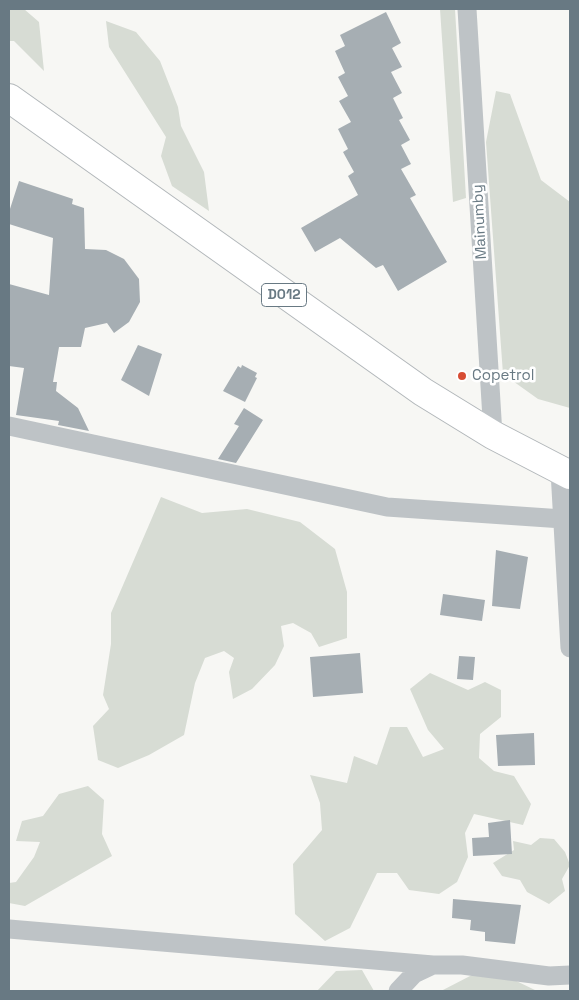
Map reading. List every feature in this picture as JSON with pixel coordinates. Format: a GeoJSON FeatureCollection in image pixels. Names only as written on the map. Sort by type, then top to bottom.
{"type":"FeatureCollection","features":[{"type":"Feature","properties":{"kind":"main road","name":"D012"},"geometry":{"type":"LineString","coordinates":[[9,98],[423,392],[493,435],[565,473]]}},
{"type":"Feature","properties":{"kind":"street","name":"Mainumby"},"geometry":{"type":"LineString","coordinates":[[467,9],[493,435]]}},
{"type":"Feature","properties":{"kind":"street"},"geometry":{"type":"LineString","coordinates":[[9,426],[387,507],[563,519]]}},
{"type":"Feature","properties":{"kind":"street"},"geometry":{"type":"LineString","coordinates":[[565,473],[563,519],[570,648]]}},
{"type":"Feature","properties":{"kind":"street"},"geometry":{"type":"LineString","coordinates":[[9,929],[433,965],[462,964],[549,976],[570,975]]}},
{"type":"Feature","properties":{"kind":"street"},"geometry":{"type":"LineString","coordinates":[[398,991],[414,974],[433,965]]}},
{"type":"Feature","properties":{"kind":"shaded area"},"geometry":{"type":"Polygon","coordinates":[[[9,9],[24,9],[39,22],[44,71],[14,41],[9,41],[9,9]]]}},
{"type":"Feature","properties":{"kind":"shaded area"},"geometry":{"type":"Polygon","coordinates":[[[440,9],[455,9],[466,198],[453,202],[440,9]]]}},
{"type":"Feature","properties":{"kind":"shaded area"},"geometry":{"type":"Polygon","coordinates":[[[106,21],[136,32],[160,61],[178,107],[181,126],[204,172],[209,211],[172,186],[161,156],[166,137],[109,47],[106,21]]]}},
{"type":"Feature","properties":{"kind":"shaded area"},"geometry":{"type":"Polygon","coordinates":[[[496,91],[510,94],[541,180],[570,202],[570,408],[538,399],[503,374],[486,142],[496,91]]]}},
{"type":"Feature","properties":{"kind":"shaded area"},"geometry":{"type":"Polygon","coordinates":[[[161,497],[202,513],[247,509],[300,522],[335,549],[347,592],[347,638],[319,647],[311,633],[293,623],[281,626],[284,646],[275,665],[252,689],[233,699],[229,672],[234,658],[224,651],[205,658],[195,683],[184,735],[149,755],[118,768],[98,760],[93,726],[109,709],[103,695],[111,644],[111,613],[161,497]]]}},
{"type":"Feature","properties":{"kind":"shaded area"},"geometry":{"type":"Polygon","coordinates":[[[430,673],[468,690],[485,682],[501,690],[501,717],[480,734],[479,758],[494,771],[514,776],[531,804],[523,825],[474,814],[465,833],[468,857],[457,882],[439,894],[409,890],[397,873],[377,873],[350,928],[325,941],[295,914],[293,864],[322,830],[320,803],[310,775],[347,783],[354,756],[377,765],[390,727],[407,727],[423,757],[444,749],[428,730],[410,689],[430,673]]]}},
{"type":"Feature","properties":{"kind":"shaded area"},"geometry":{"type":"Polygon","coordinates":[[[88,786],[104,800],[102,834],[112,856],[25,906],[9,903],[9,883],[16,882],[34,857],[40,842],[16,841],[22,821],[43,816],[59,794],[88,786]]]}},
{"type":"Feature","properties":{"kind":"shaded area"},"geometry":{"type":"Polygon","coordinates":[[[540,838],[554,839],[565,852],[570,865],[562,879],[565,891],[549,904],[527,892],[520,880],[502,876],[493,863],[514,850],[513,841],[531,845],[540,838]]]}},
{"type":"Feature","properties":{"kind":"shaded area"},"geometry":{"type":"Polygon","coordinates":[[[362,970],[374,991],[317,991],[336,971],[362,970]]]}},
{"type":"Feature","properties":{"kind":"shaded area"},"geometry":{"type":"Polygon","coordinates":[[[472,975],[508,977],[537,991],[441,991],[472,975]]]}},
{"type":"Feature","properties":{"kind":"building"},"geometry":{"type":"Polygon","coordinates":[[[386,12],[401,43],[392,48],[402,67],[391,72],[402,93],[393,98],[403,118],[399,120],[410,140],[401,145],[411,164],[401,169],[416,195],[410,198],[447,262],[398,291],[383,265],[376,268],[340,238],[315,252],[301,228],[358,195],[348,176],[354,172],[343,152],[348,149],[338,129],[351,122],[339,101],[348,96],[338,77],[345,73],[335,51],[345,46],[340,35],[386,12]]]}},
{"type":"Feature","properties":{"kind":"building"},"geometry":{"type":"Polygon","coordinates":[[[19,181],[73,199],[72,204],[84,208],[85,249],[106,250],[124,259],[139,279],[140,302],[129,322],[114,333],[107,323],[85,328],[81,347],[59,347],[53,382],[57,382],[56,391],[78,408],[89,431],[58,425],[59,421],[16,415],[24,368],[9,366],[9,284],[49,295],[53,238],[9,224],[9,212],[19,181]]]}},
{"type":"Feature","properties":{"kind":"building"},"geometry":{"type":"Polygon","coordinates":[[[138,345],[162,354],[149,396],[121,380],[138,345]]]}},
{"type":"Feature","properties":{"kind":"building"},"geometry":{"type":"Polygon","coordinates":[[[242,365],[257,373],[255,377],[257,378],[245,402],[223,391],[238,366],[241,368],[242,365]]]}},
{"type":"Feature","properties":{"kind":"building"},"geometry":{"type":"Polygon","coordinates":[[[244,408],[263,420],[236,463],[218,459],[239,426],[234,424],[244,408]]]}},
{"type":"Feature","properties":{"kind":"building"},"geometry":{"type":"Polygon","coordinates":[[[496,550],[528,557],[520,609],[492,606],[496,550]]]}},
{"type":"Feature","properties":{"kind":"building"},"geometry":{"type":"Polygon","coordinates":[[[443,594],[485,600],[482,621],[440,615],[443,594]]]}},
{"type":"Feature","properties":{"kind":"building"},"geometry":{"type":"Polygon","coordinates":[[[360,653],[363,693],[313,697],[310,657],[360,653]]]}},
{"type":"Feature","properties":{"kind":"building"},"geometry":{"type":"Polygon","coordinates":[[[459,656],[475,657],[473,680],[457,679],[459,656]]]}},
{"type":"Feature","properties":{"kind":"building"},"geometry":{"type":"Polygon","coordinates":[[[534,733],[535,765],[498,766],[496,735],[534,733]]]}},
{"type":"Feature","properties":{"kind":"building"},"geometry":{"type":"Polygon","coordinates":[[[510,820],[512,854],[473,856],[472,838],[489,837],[488,823],[510,820]]]}},
{"type":"Feature","properties":{"kind":"building"},"geometry":{"type":"Polygon","coordinates":[[[453,899],[521,905],[515,944],[485,941],[485,932],[470,930],[471,920],[452,918],[453,899]]]}},
{"type":"Feature","properties":{"kind":"place","name":"Copetrol"},"geometry":{"type":"Point","coordinates":[462,376]}}]}
